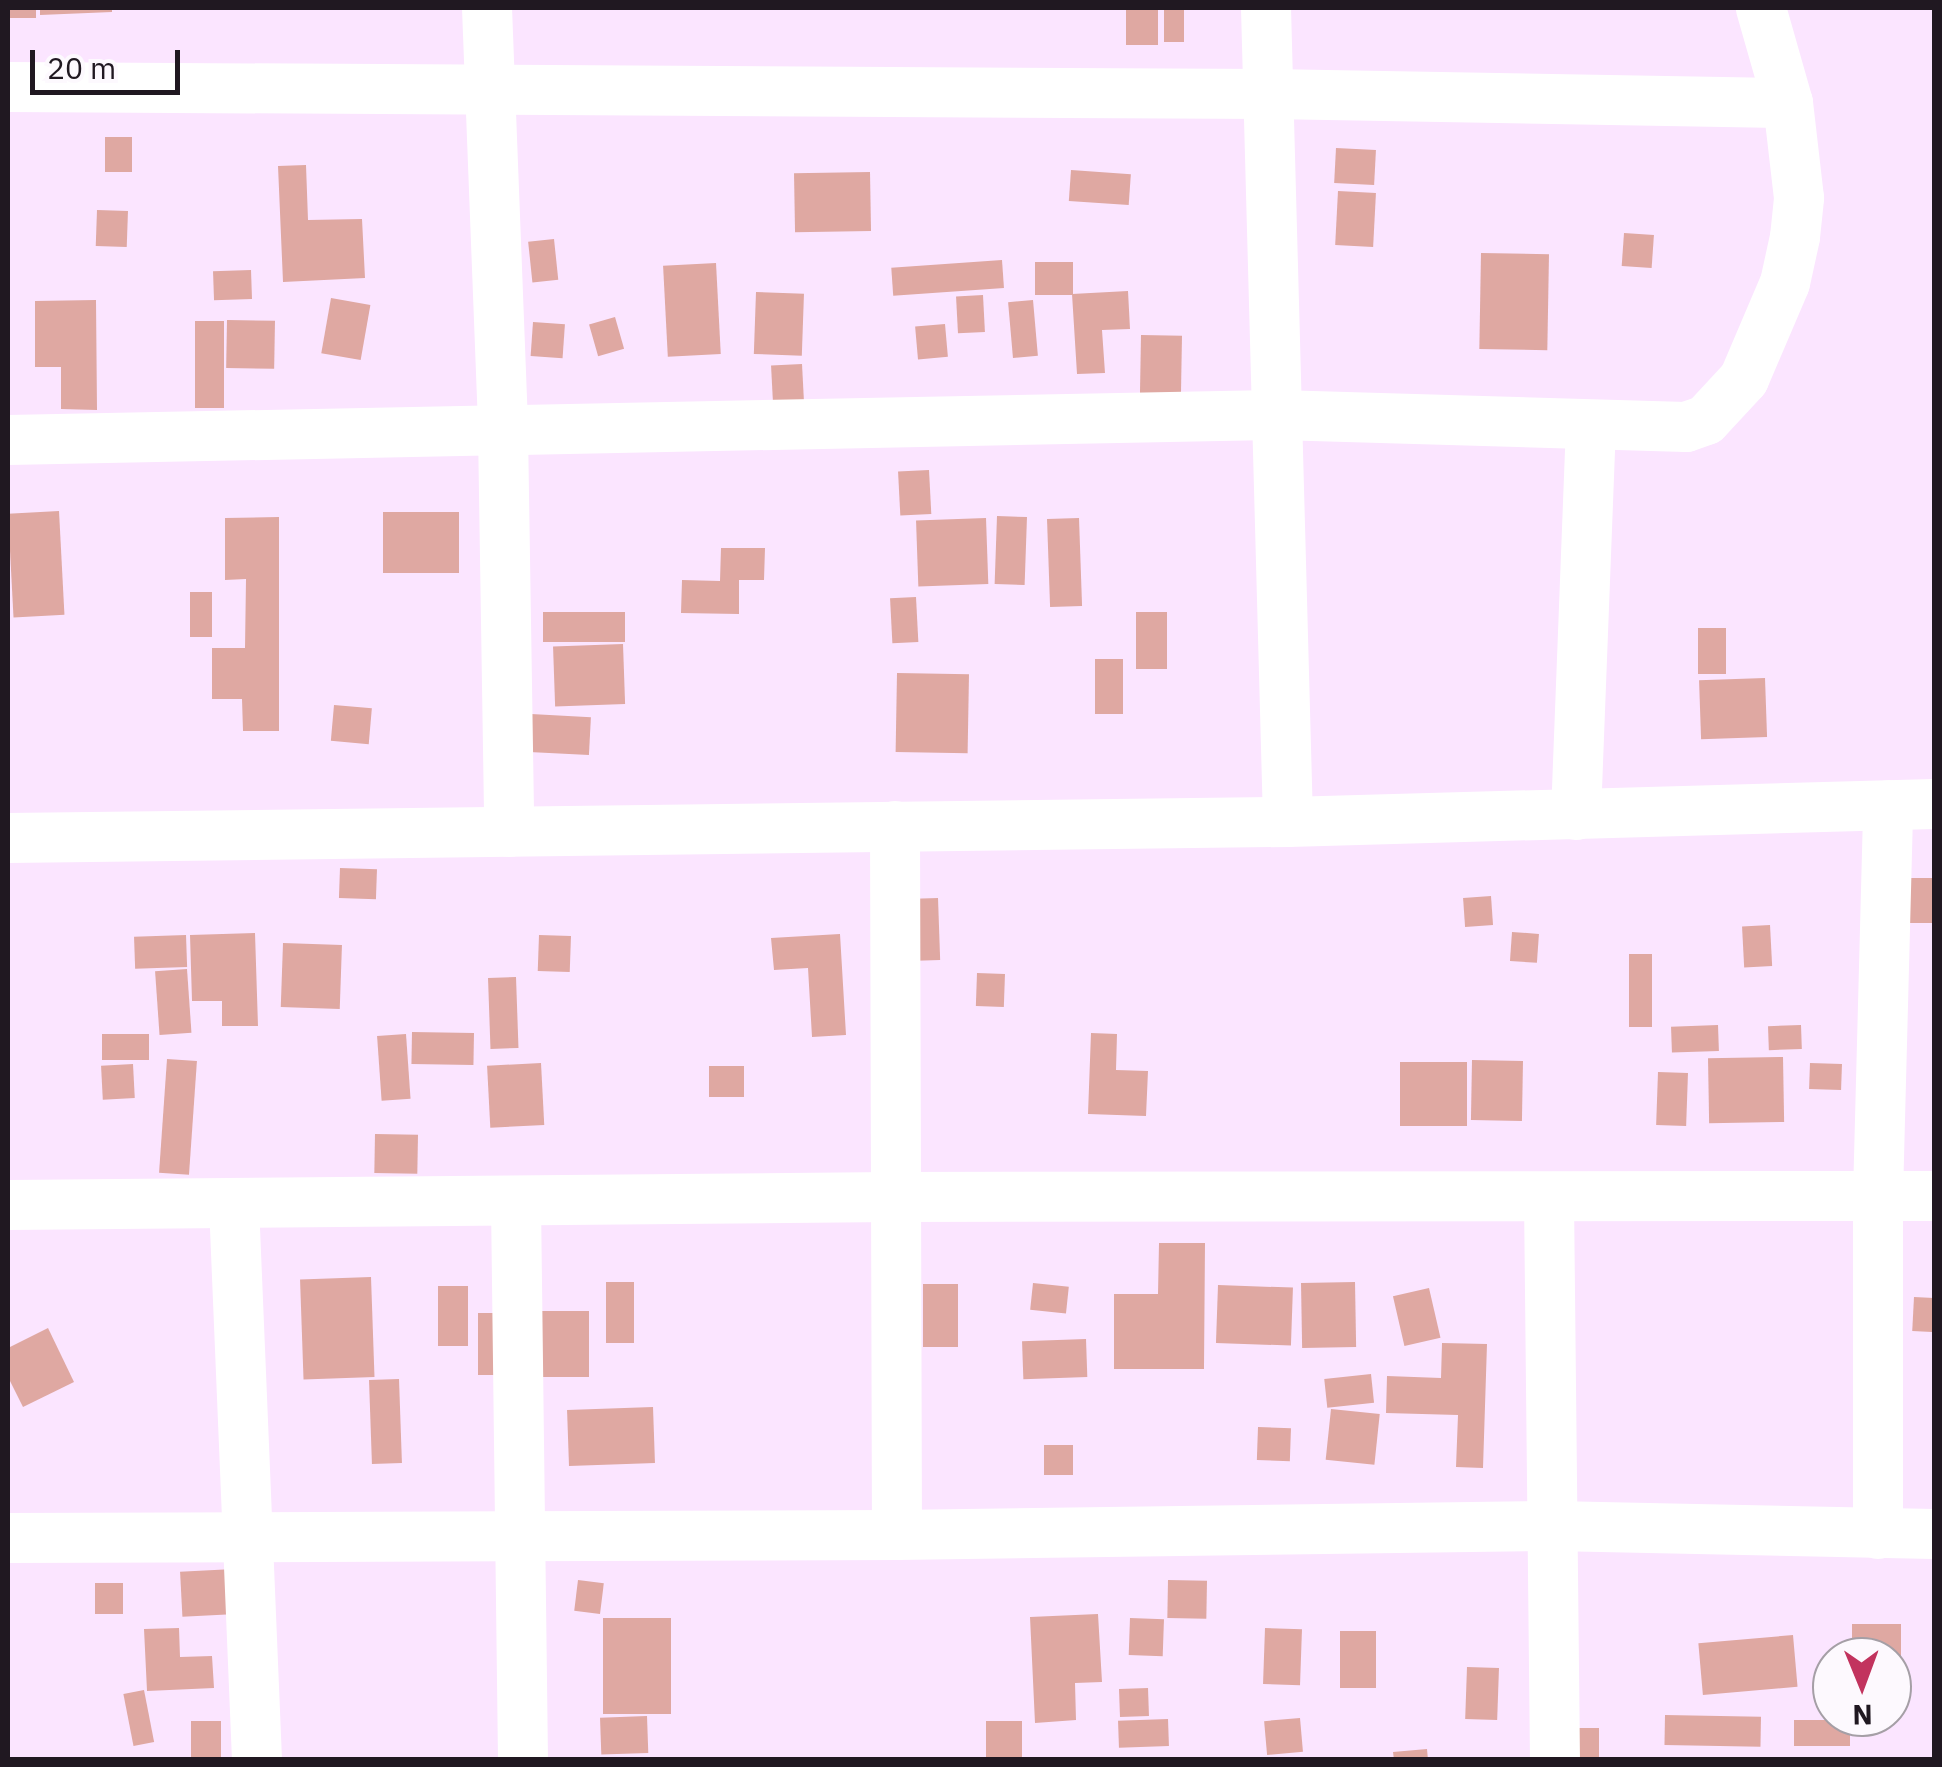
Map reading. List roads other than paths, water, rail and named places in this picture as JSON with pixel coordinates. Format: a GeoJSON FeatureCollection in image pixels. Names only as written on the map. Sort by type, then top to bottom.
{"type":"FeatureCollection","features":[{"type":"Feature","properties":{"kind":"street"},"geometry":{"type":"LineString","coordinates":[[487,8],[503,430],[510,832]]}},
{"type":"Feature","properties":{"kind":"street"},"geometry":{"type":"LineString","coordinates":[[1266,8],[1288,822]]}},
{"type":"Feature","properties":{"kind":"street"},"geometry":{"type":"LineString","coordinates":[[8,440],[1278,415],[1686,426],[1706,420],[1744,379],[1785,283],[1795,237],[1799,198],[1788,102],[1761,8]]}},
{"type":"Feature","properties":{"kind":"street"},"geometry":{"type":"LineString","coordinates":[[8,88],[1270,94],[1788,102]]}},
{"type":"Feature","properties":{"kind":"street"},"geometry":{"type":"LineString","coordinates":[[1576,814],[1591,425]]}},
{"type":"Feature","properties":{"kind":"street"},"geometry":{"type":"LineString","coordinates":[[8,838],[1288,822],[1911,805],[1878,1196],[1878,1534]]}},
{"type":"Feature","properties":{"kind":"street"},"geometry":{"type":"LineString","coordinates":[[895,826],[893,1197],[898,1535]]}},
{"type":"Feature","properties":{"kind":"street"},"geometry":{"type":"LineString","coordinates":[[8,1205],[893,1197],[1934,1196]]}},
{"type":"Feature","properties":{"kind":"street"},"geometry":{"type":"LineString","coordinates":[[1549,1198],[1555,1760]]}},
{"type":"Feature","properties":{"kind":"street"},"geometry":{"type":"LineString","coordinates":[[516,1202],[523,1760]]}},
{"type":"Feature","properties":{"kind":"street"},"geometry":{"type":"LineString","coordinates":[[234,1204],[257,1760]]}},
{"type":"Feature","properties":{"kind":"street"},"geometry":{"type":"LineString","coordinates":[[8,1538],[898,1535],[1553,1526],[1934,1534]]}}]}
